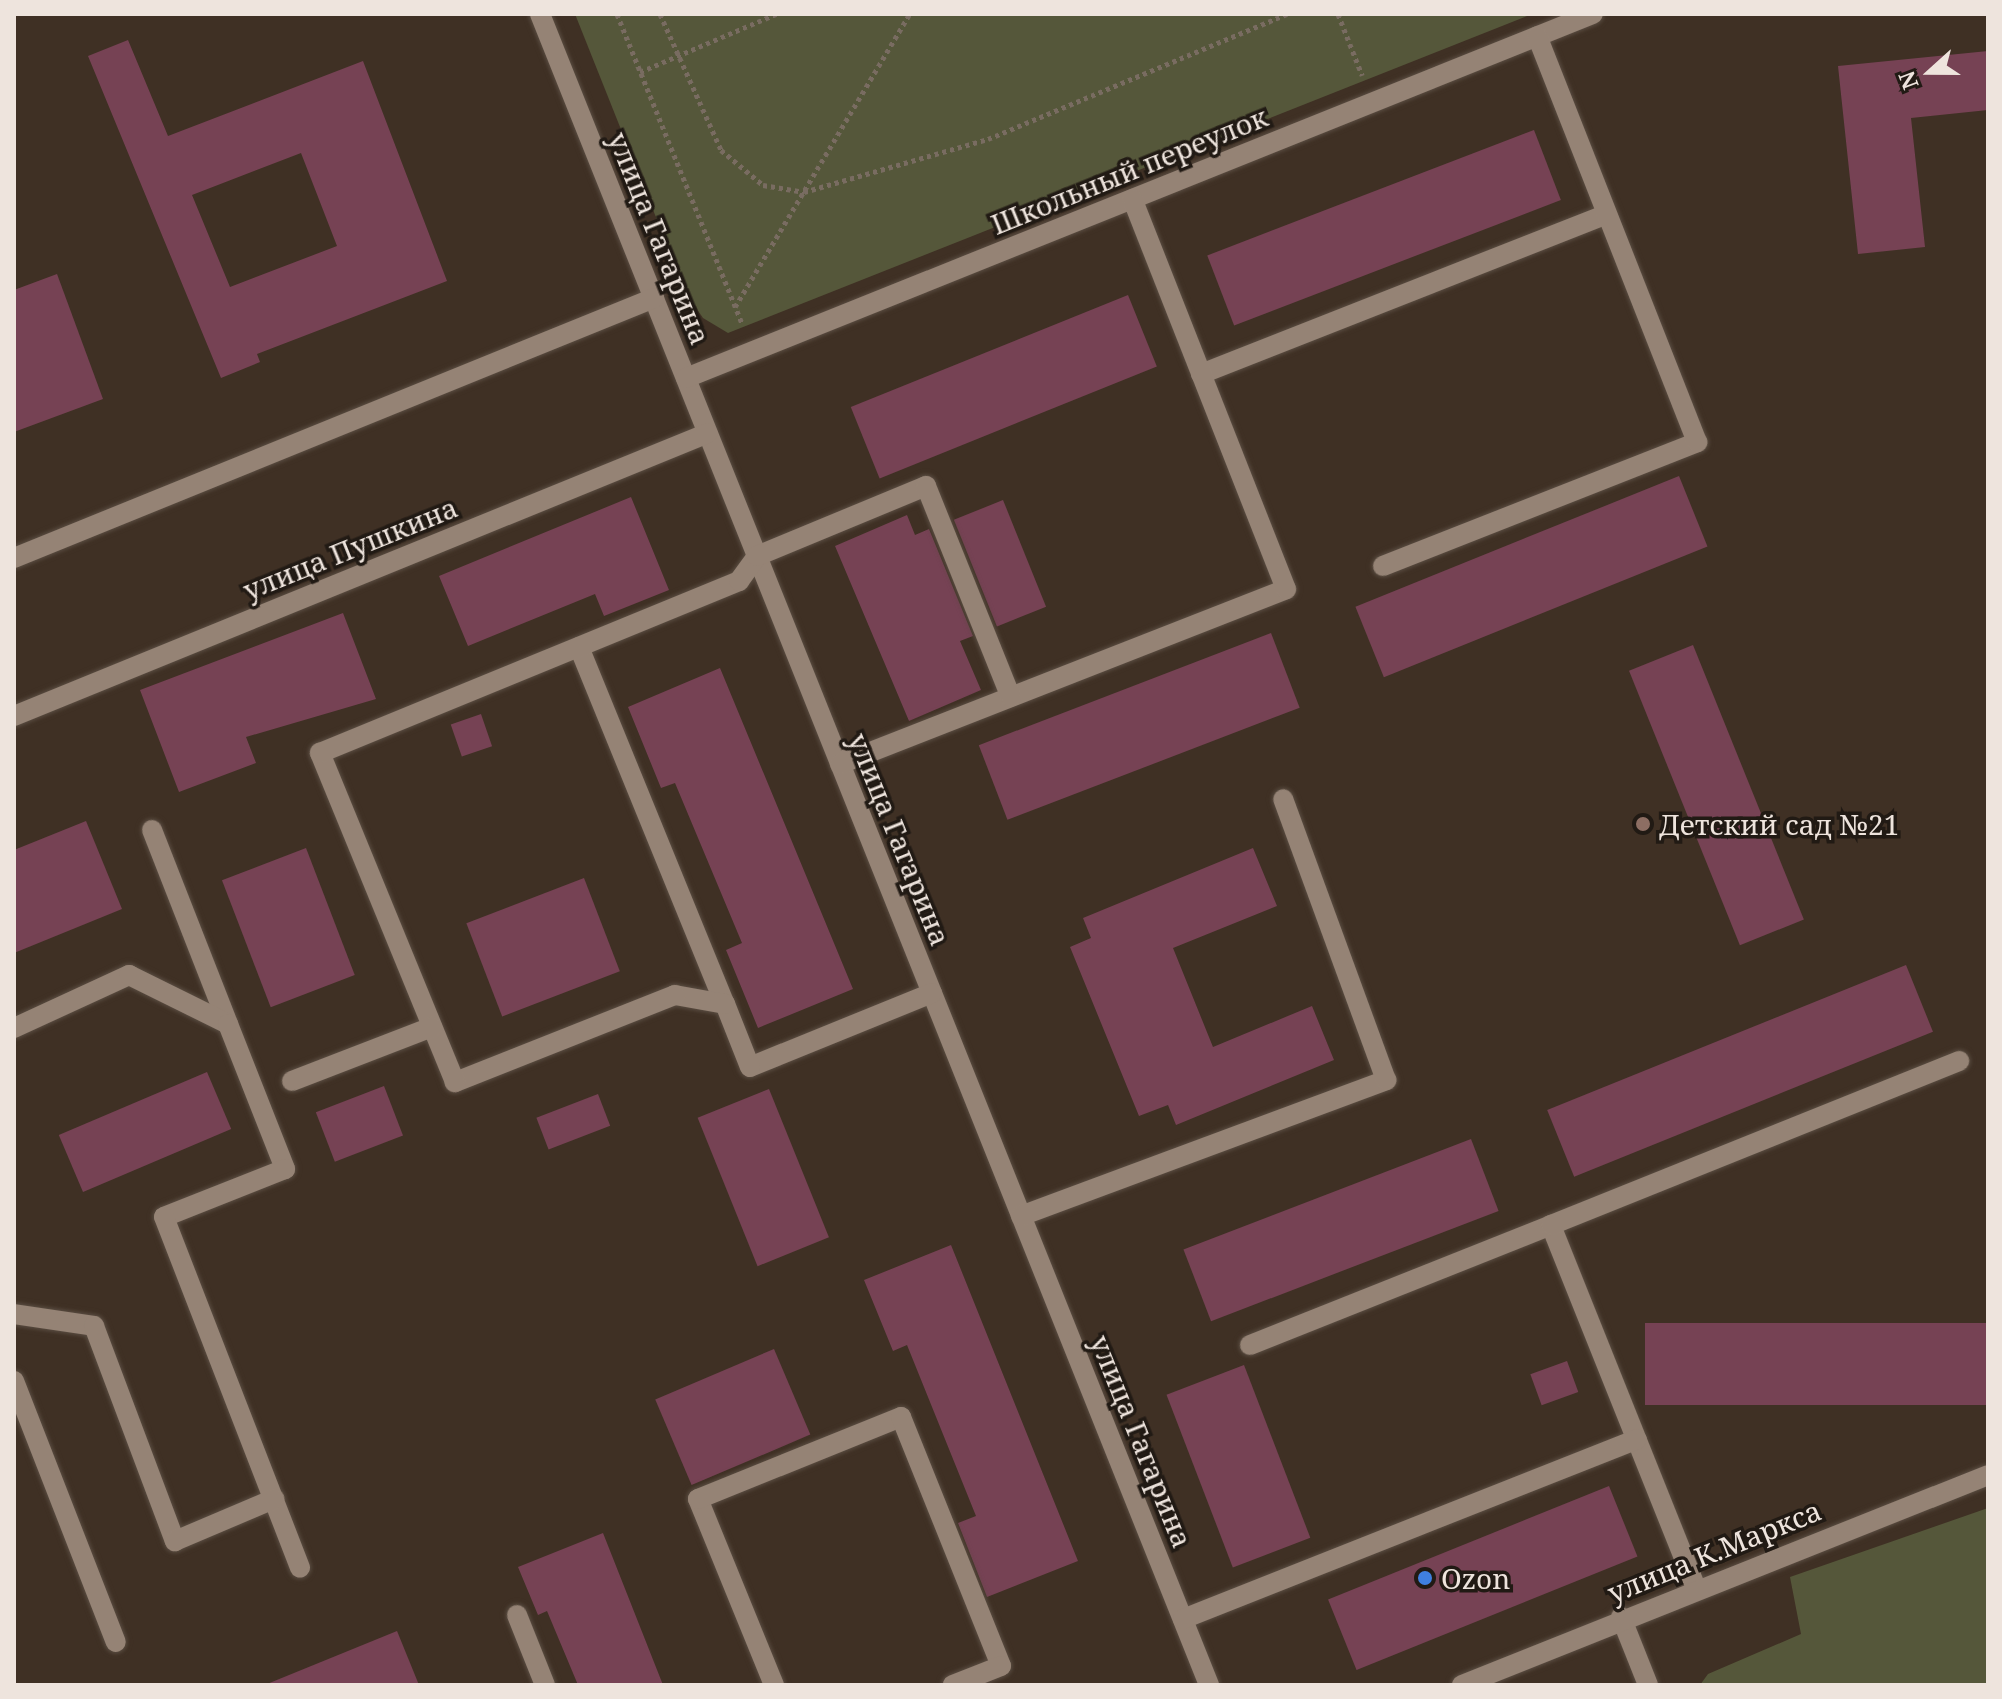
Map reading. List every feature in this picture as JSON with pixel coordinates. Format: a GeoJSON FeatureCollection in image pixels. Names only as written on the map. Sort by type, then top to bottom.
{"type":"FeatureCollection","features":[{"type":"Feature","properties":{"kind":"street","name":"улица Гагарина"},"geometry":{"type":"LineString","coordinates":[[540,14],[1209,1685]]}},
{"type":"Feature","properties":{"kind":"street","name":"Школьный переулок"},"geometry":{"type":"LineString","coordinates":[[686,378],[1593,14]]}},
{"type":"Feature","properties":{"kind":"street"},"geometry":{"type":"LineString","coordinates":[[1383,566],[1697,442],[1537,36]]}},
{"type":"Feature","properties":{"kind":"street"},"geometry":{"type":"LineString","coordinates":[[840,764],[1286,589],[1132,199]]}},
{"type":"Feature","properties":{"kind":"street"},"geometry":{"type":"LineString","coordinates":[[1201,374],[1607,214]]}},
{"type":"Feature","properties":{"kind":"street"},"geometry":{"type":"LineString","coordinates":[[14,558],[654,298]]}},
{"type":"Feature","properties":{"kind":"street","name":"улица Пушкина"},"geometry":{"type":"LineString","coordinates":[[14,716],[708,433]]}},
{"type":"Feature","properties":{"kind":"street"},"geometry":{"type":"LineString","coordinates":[[725,1004],[675,995],[455,1082],[320,753],[739,581],[757,556],[926,486],[1011,697]]}},
{"type":"Feature","properties":{"kind":"street"},"geometry":{"type":"LineString","coordinates":[[579,647],[750,1067],[932,993]]}},
{"type":"Feature","properties":{"kind":"street"},"geometry":{"type":"LineString","coordinates":[[1021,1216],[1386,1080],[1283,799]]}},
{"type":"Feature","properties":{"kind":"street"},"geometry":{"type":"LineString","coordinates":[[152,830],[285,1169],[164,1217],[300,1568]]}},
{"type":"Feature","properties":{"kind":"street"},"geometry":{"type":"LineString","coordinates":[[14,1028],[129,975],[228,1024]]}},
{"type":"Feature","properties":{"kind":"street"},"geometry":{"type":"LineString","coordinates":[[292,1081],[432,1027]]}},
{"type":"Feature","properties":{"kind":"street"},"geometry":{"type":"LineString","coordinates":[[1250,1345],[1959,1061]]}},
{"type":"Feature","properties":{"kind":"street"},"geometry":{"type":"LineString","coordinates":[[1551,1225],[1696,1588]]}},
{"type":"Feature","properties":{"kind":"street"},"geometry":{"type":"LineString","coordinates":[[14,1314],[94,1326],[175,1541],[274,1499]]}},
{"type":"Feature","properties":{"kind":"street"},"geometry":{"type":"LineString","coordinates":[[14,1381],[116,1642]]}},
{"type":"Feature","properties":{"kind":"street"},"geometry":{"type":"LineString","coordinates":[[774,1685],[698,1499],[901,1417],[1001,1666],[953,1685]]}},
{"type":"Feature","properties":{"kind":"street"},"geometry":{"type":"LineString","coordinates":[[1183,1619],[1637,1439]]}},
{"type":"Feature","properties":{"kind":"street","name":"улица К.Маркса"},"geometry":{"type":"LineString","coordinates":[[1462,1685],[1621,1617],[1988,1475]]}},
{"type":"Feature","properties":{"kind":"street"},"geometry":{"type":"LineString","coordinates":[[517,1615],[545,1685]]}},
{"type":"Feature","properties":{"kind":"street"},"geometry":{"type":"LineString","coordinates":[[1621,1617],[1648,1685]]}},
{"type":"Feature","properties":{"kind":"path"},"geometry":{"type":"LineString","coordinates":[[617,14],[752,351]]}},
{"type":"Feature","properties":{"kind":"path"},"geometry":{"type":"LineString","coordinates":[[660,14],[709,131],[734,166],[763,185],[804,192],[988,139],[1287,14]]}},
{"type":"Feature","properties":{"kind":"path"},"geometry":{"type":"LineString","coordinates":[[640,72],[776,14]]}},
{"type":"Feature","properties":{"kind":"path"},"geometry":{"type":"LineString","coordinates":[[735,308],[910,14]]}},
{"type":"Feature","properties":{"kind":"path"},"geometry":{"type":"LineString","coordinates":[[1338,14],[1373,102]]}},
{"type":"Feature","properties":{"kind":"green space"},"geometry":{"type":"Polygon","coordinates":[[[575,14],[1532,14],[728,333],[703,318],[687,295],[575,14]]]}},
{"type":"Feature","properties":{"kind":"green space"},"geometry":{"type":"Polygon","coordinates":[[[1988,1508],[1988,1685],[1700,1685],[1708,1674],[1801,1634],[1790,1577],[1988,1508]]]}},
{"type":"Feature","properties":{"kind":"building"},"geometry":{"type":"Polygon","coordinates":[[[128,40],[168,136],[363,61],[447,281],[257,354],[260,362],[221,378],[88,56],[128,40]],[[301,153],[192,195],[230,287],[337,246],[301,153]]]}},
{"type":"Feature","properties":{"kind":"building"},"geometry":{"type":"Polygon","coordinates":[[[1988,51],[1988,110],[1911,118],[1925,247],[1858,254],[1838,66],[1988,51]]]}},
{"type":"Feature","properties":{"kind":"building"},"geometry":{"type":"Polygon","coordinates":[[[1534,130],[1561,200],[1234,325],[1207,255],[1534,130]]]}},
{"type":"Feature","properties":{"kind":"building"},"geometry":{"type":"Polygon","coordinates":[[[57,274],[103,399],[14,432],[14,290],[57,274]]]}},
{"type":"Feature","properties":{"kind":"building"},"geometry":{"type":"Polygon","coordinates":[[[1128,295],[1157,366],[880,478],[851,407],[1128,295]]]}},
{"type":"Feature","properties":{"kind":"building"},"geometry":{"type":"Polygon","coordinates":[[[1679,476],[1707,546],[1384,677],[1355,607],[1679,476]]]}},
{"type":"Feature","properties":{"kind":"building"},"geometry":{"type":"Polygon","coordinates":[[[631,497],[669,590],[604,616],[595,594],[468,646],[439,576],[631,497]]]}},
{"type":"Feature","properties":{"kind":"building"},"geometry":{"type":"Polygon","coordinates":[[[1003,500],[1046,607],[997,626],[954,520],[1003,500]]]}},
{"type":"Feature","properties":{"kind":"building"},"geometry":{"type":"Polygon","coordinates":[[[907,515],[915,535],[929,529],[973,636],[960,641],[981,690],[909,721],[835,546],[907,515]]]}},
{"type":"Feature","properties":{"kind":"building"},"geometry":{"type":"Polygon","coordinates":[[[343,613],[376,699],[246,737],[256,763],[179,792],[140,690],[343,613]]]}},
{"type":"Feature","properties":{"kind":"building"},"geometry":{"type":"Polygon","coordinates":[[[1271,633],[1300,708],[1007,820],[979,745],[1271,633]]]}},
{"type":"Feature","properties":{"kind":"building"},"geometry":{"type":"Polygon","coordinates":[[[1693,645],[1804,919],[1740,945],[1629,671],[1693,645]]]}},
{"type":"Feature","properties":{"kind":"building"},"geometry":{"type":"Polygon","coordinates":[[[720,668],[853,989],[758,1028],[726,950],[742,943],[675,783],[661,788],[628,707],[720,668]]]}},
{"type":"Feature","properties":{"kind":"building"},"geometry":{"type":"Polygon","coordinates":[[[481,714],[492,746],[462,757],[451,724],[481,714]]]}},
{"type":"Feature","properties":{"kind":"building"},"geometry":{"type":"Polygon","coordinates":[[[86,821],[122,909],[14,953],[14,850],[86,821]]]}},
{"type":"Feature","properties":{"kind":"building"},"geometry":{"type":"Polygon","coordinates":[[[306,848],[355,975],[271,1007],[222,880],[306,848]]]}},
{"type":"Feature","properties":{"kind":"building"},"geometry":{"type":"Polygon","coordinates":[[[1253,848],[1277,906],[1173,948],[1213,1047],[1312,1006],[1334,1060],[1176,1125],[1168,1105],[1139,1116],[1070,947],[1091,938],[1083,918],[1253,848]]]}},
{"type":"Feature","properties":{"kind":"building"},"geometry":{"type":"Polygon","coordinates":[[[584,878],[620,971],[502,1017],[466,923],[584,878]]]}},
{"type":"Feature","properties":{"kind":"building"},"geometry":{"type":"Polygon","coordinates":[[[1906,965],[1933,1032],[1574,1177],[1547,1110],[1906,965]]]}},
{"type":"Feature","properties":{"kind":"building"},"geometry":{"type":"Polygon","coordinates":[[[207,1072],[231,1129],[83,1192],[59,1135],[207,1072]]]}},
{"type":"Feature","properties":{"kind":"building"},"geometry":{"type":"Polygon","coordinates":[[[384,1086],[403,1135],[335,1162],[316,1112],[384,1086]]]}},
{"type":"Feature","properties":{"kind":"building"},"geometry":{"type":"Polygon","coordinates":[[[769,1089],[829,1237],[758,1266],[698,1118],[769,1089]]]}},
{"type":"Feature","properties":{"kind":"building"},"geometry":{"type":"Polygon","coordinates":[[[598,1094],[610,1126],[549,1149],[536,1118],[598,1094]]]}},
{"type":"Feature","properties":{"kind":"building"},"geometry":{"type":"Polygon","coordinates":[[[1471,1139],[1499,1211],[1211,1321],[1183,1249],[1471,1139]]]}},
{"type":"Feature","properties":{"kind":"building"},"geometry":{"type":"Polygon","coordinates":[[[951,1245],[1078,1561],[987,1597],[958,1523],[976,1516],[907,1345],[893,1351],[864,1280],[951,1245]]]}},
{"type":"Feature","properties":{"kind":"building"},"geometry":{"type":"Polygon","coordinates":[[[1645,1323],[1988,1323],[1988,1405],[1645,1405],[1645,1323]]]}},
{"type":"Feature","properties":{"kind":"building"},"geometry":{"type":"Polygon","coordinates":[[[774,1349],[810,1435],[692,1485],[655,1399],[774,1349]]]}},
{"type":"Feature","properties":{"kind":"building"},"geometry":{"type":"Polygon","coordinates":[[[1567,1361],[1578,1392],[1542,1405],[1530,1374],[1567,1361]]]}},
{"type":"Feature","properties":{"kind":"building"},"geometry":{"type":"Polygon","coordinates":[[[1244,1365],[1310,1538],[1233,1567],[1167,1395],[1244,1365]]]}},
{"type":"Feature","properties":{"kind":"building"},"geometry":{"type":"Polygon","coordinates":[[[1609,1486],[1637,1556],[1357,1670],[1328,1600],[1609,1486]]]}},
{"type":"Feature","properties":{"kind":"building"},"geometry":{"type":"Polygon","coordinates":[[[603,1533],[663,1685],[578,1685],[547,1611],[538,1615],[518,1567],[603,1533]]]}},
{"type":"Feature","properties":{"kind":"building"},"geometry":{"type":"Polygon","coordinates":[[[397,1631],[419,1685],[267,1685],[267,1684],[397,1631]]]}},
{"type":"Feature","properties":{"kind":"place","name":"Детский cад №21"},"geometry":{"type":"Point","coordinates":[1643,824]}},
{"type":"Feature","properties":{"kind":"place","name":"Ozon"},"geometry":{"type":"Point","coordinates":[1425,1578]}}]}
